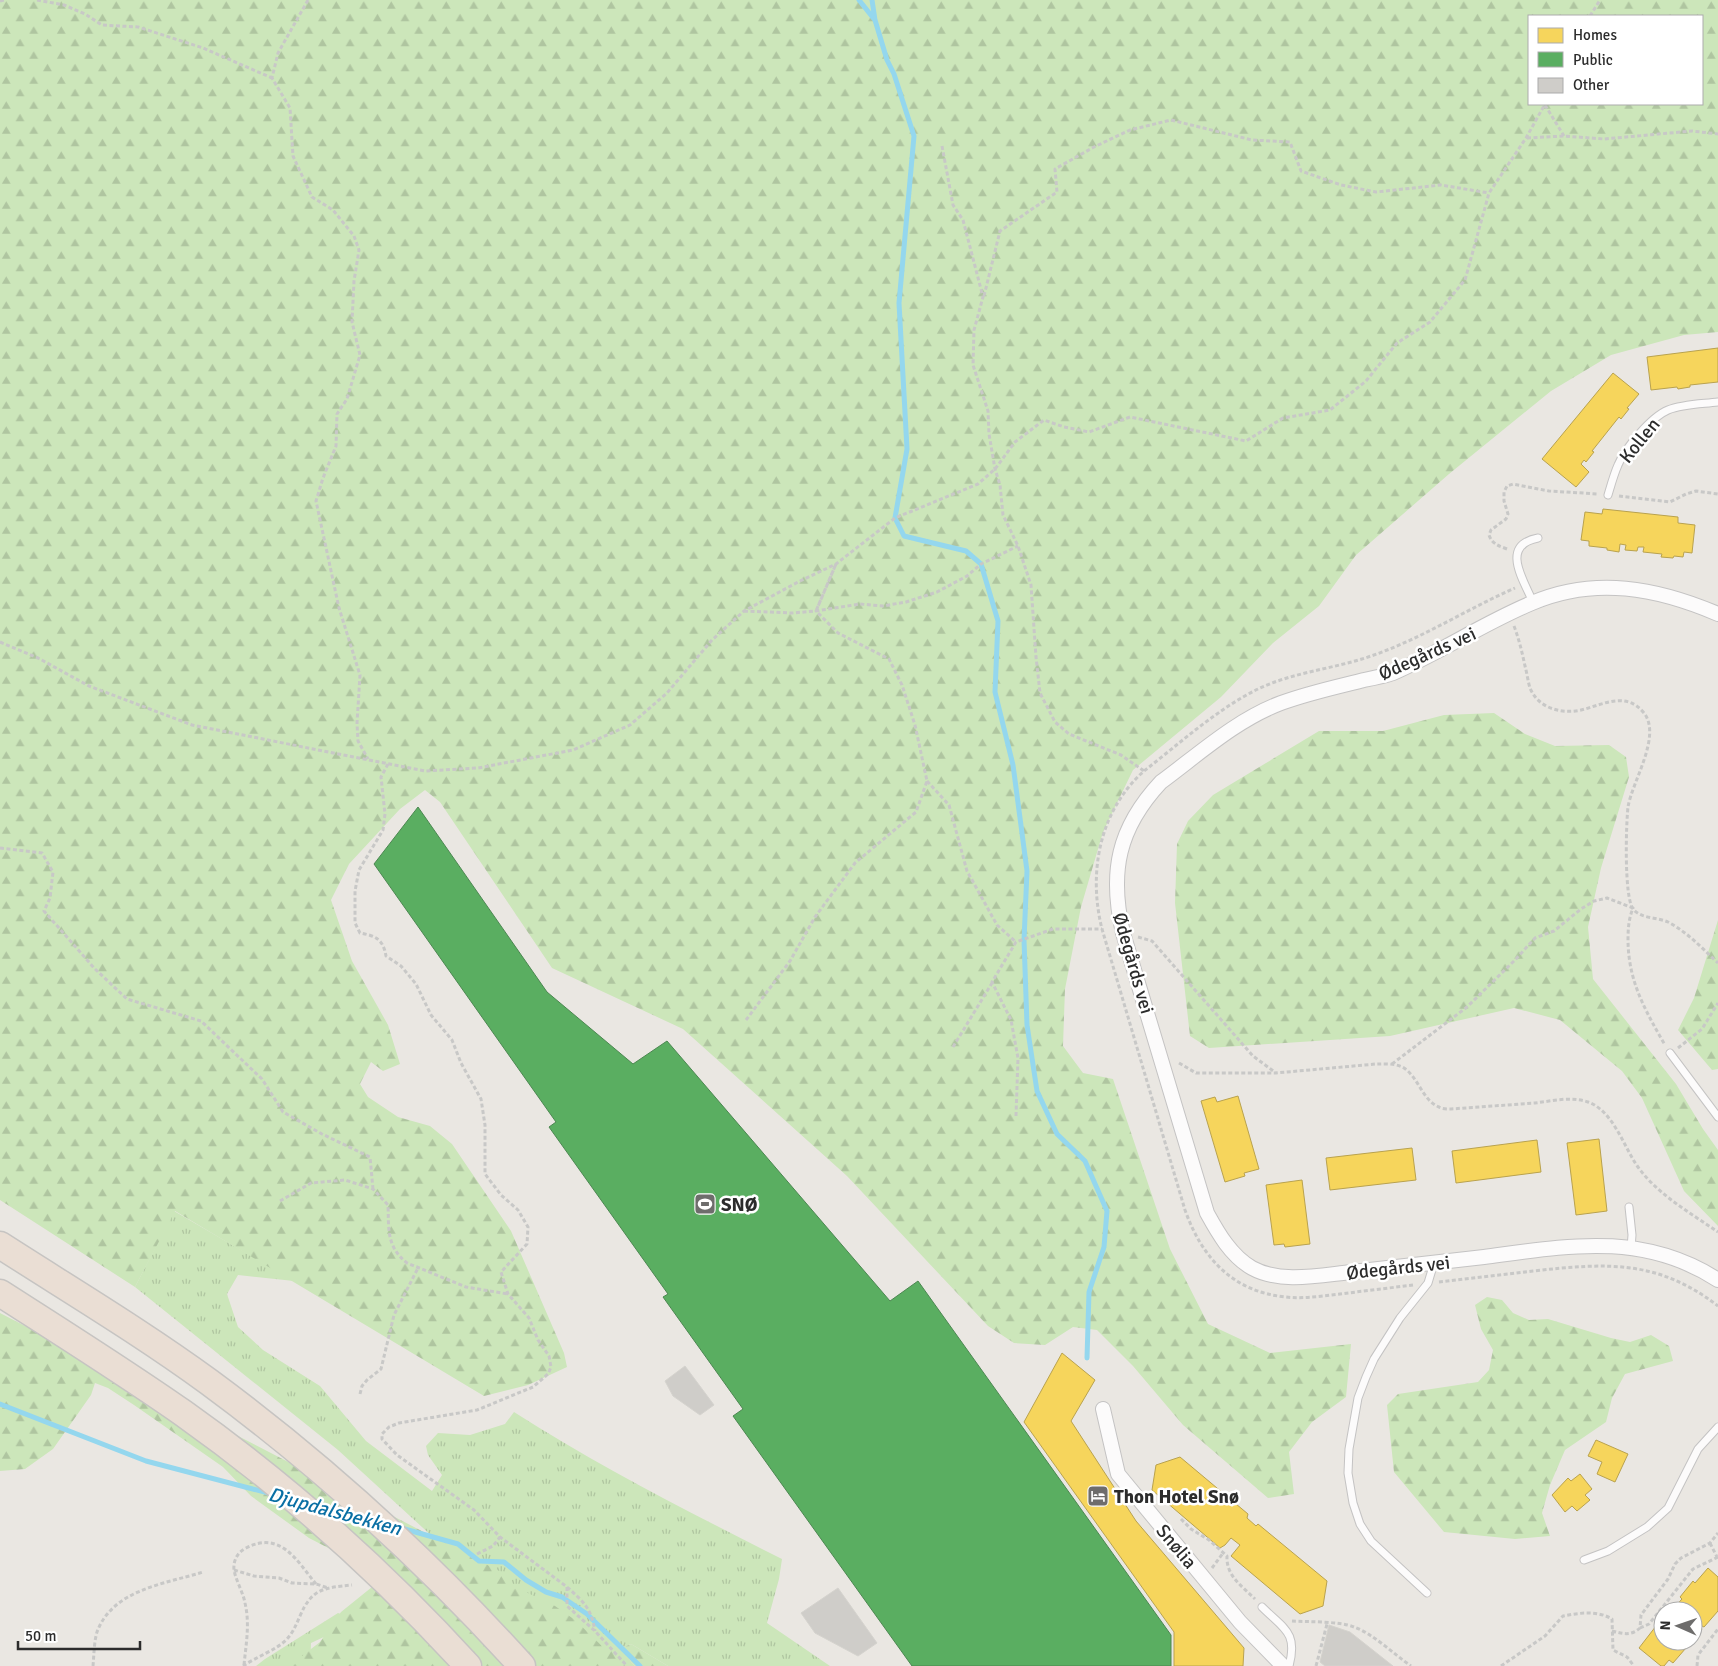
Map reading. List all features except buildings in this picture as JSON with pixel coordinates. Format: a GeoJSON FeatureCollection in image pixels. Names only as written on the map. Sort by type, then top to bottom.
{"type":"FeatureCollection","features":[{"type":"Feature","properties":{"kind":"highway"},"geometry":{"type":"LineString","coordinates":[[0,1245],[108,1314],[207,1381],[296,1450],[377,1519],[424,1563],[477,1616],[522,1666]]}},
{"type":"Feature","properties":{"kind":"highway"},"geometry":{"type":"LineString","coordinates":[[0,1293],[160,1398],[236,1453],[292,1498],[350,1549],[468,1666]]}},
{"type":"Feature","properties":{"kind":"street","name":"Ødegårds vei"},"geometry":{"type":"LineString","coordinates":[[1718,614],[1671,596],[1625,587],[1599,587],[1573,591],[1533,602],[1391,674],[1301,696],[1260,711],[1238,724],[1161,782],[1152,792],[1129,825],[1122,845],[1116,879],[1118,912],[1123,933],[1207,1213],[1228,1248],[1252,1268],[1266,1274],[1317,1276],[1579,1246],[1606,1245],[1656,1252],[1686,1263],[1718,1280]]}},
{"type":"Feature","properties":{"kind":"street","name":"Snølia"},"geometry":{"type":"LineString","coordinates":[[1103,1409],[1118,1474],[1240,1622],[1283,1666]]}},
{"type":"Feature","properties":{"kind":"lane","name":"Kollen"},"geometry":{"type":"LineString","coordinates":[[1608,495],[1619,462],[1652,421],[1670,409],[1718,402]]}},
{"type":"Feature","properties":{"kind":"lane"},"geometry":{"type":"LineString","coordinates":[[1533,602],[1516,559],[1518,549],[1522,543],[1538,538]]}},
{"type":"Feature","properties":{"kind":"lane"},"geometry":{"type":"LineString","coordinates":[[1670,1053],[1718,1117]]}},
{"type":"Feature","properties":{"kind":"lane"},"geometry":{"type":"LineString","coordinates":[[1629,1207],[1632,1235],[1631,1248]]}},
{"type":"Feature","properties":{"kind":"lane"},"geometry":{"type":"LineString","coordinates":[[1427,1593],[1372,1541],[1360,1524],[1353,1503],[1348,1473],[1349,1449],[1358,1398],[1366,1377],[1374,1360],[1400,1318],[1428,1283],[1434,1263]]}},
{"type":"Feature","properties":{"kind":"lane"},"geometry":{"type":"LineString","coordinates":[[1584,1560],[1608,1552],[1647,1527],[1668,1508],[1698,1449],[1718,1428]]}},
{"type":"Feature","properties":{"kind":"lane"},"geometry":{"type":"LineString","coordinates":[[1262,1607],[1291,1636],[1293,1652],[1289,1666]]}},
{"type":"Feature","properties":{"kind":"path"},"geometry":{"type":"LineString","coordinates":[[0,1],[4,0]]}},
{"type":"Feature","properties":{"kind":"path"},"geometry":{"type":"LineString","coordinates":[[37,0],[64,5],[85,14],[102,25],[138,27],[203,48],[272,78],[290,108],[293,156],[312,197],[332,210],[354,236],[359,250],[354,281],[352,322],[360,355],[347,399],[337,414],[336,446],[316,501],[339,608],[360,675],[357,723],[358,741],[369,760]]}},
{"type":"Feature","properties":{"kind":"path"},"geometry":{"type":"LineString","coordinates":[[272,78],[278,53],[308,0]]}},
{"type":"Feature","properties":{"kind":"path"},"geometry":{"type":"LineString","coordinates":[[1591,15],[1600,0]]}},
{"type":"Feature","properties":{"kind":"path"},"geometry":{"type":"LineString","coordinates":[[0,642],[38,658],[90,686],[192,725],[388,764],[425,770],[478,768],[573,750],[630,725],[667,692],[712,640],[744,611],[836,564],[895,518],[978,484],[995,469],[1015,442],[1044,420],[1064,427],[1089,432],[1130,417],[1246,441],[1283,418],[1330,410],[1366,381],[1398,343],[1430,322],[1465,280],[1489,193],[1526,138],[1544,105]]}},
{"type":"Feature","properties":{"kind":"path"},"geometry":{"type":"LineString","coordinates":[[1546,105],[1564,136]]}},
{"type":"Feature","properties":{"kind":"path"},"geometry":{"type":"LineString","coordinates":[[1144,771],[1121,755],[1069,734],[1055,722],[1040,693],[1031,585],[1018,546],[1003,515],[1000,485],[995,469],[989,434],[988,411],[973,365],[974,330],[1000,231],[1057,192],[1055,169],[1094,147],[1130,130],[1171,120],[1252,140],[1290,142],[1301,172],[1341,185],[1376,192],[1441,185],[1489,193]]}},
{"type":"Feature","properties":{"kind":"path"},"geometry":{"type":"LineString","coordinates":[[1526,138],[1564,136],[1604,139],[1692,131],[1718,134]]}},
{"type":"Feature","properties":{"kind":"path"},"geometry":{"type":"LineString","coordinates":[[942,146],[953,205],[963,220],[983,297]]}},
{"type":"Feature","properties":{"kind":"path"},"geometry":{"type":"LineString","coordinates":[[1517,553],[1495,544],[1488,535],[1491,530],[1506,520],[1508,514],[1503,498],[1504,492],[1507,486],[1513,484],[1549,490],[1670,502],[1696,491],[1718,494]]}},
{"type":"Feature","properties":{"kind":"path"},"geometry":{"type":"LineString","coordinates":[[744,611],[816,611],[860,604],[883,606],[906,602],[938,592],[967,576],[981,564],[1018,546]]}},
{"type":"Feature","properties":{"kind":"path"},"geometry":{"type":"LineString","coordinates":[[816,611],[836,564]]}},
{"type":"Feature","properties":{"kind":"path"},"geometry":{"type":"LineString","coordinates":[[1525,583],[1393,648],[1371,656],[1295,676],[1258,689],[1216,716],[1144,771],[1130,784],[1116,806],[1100,844],[1096,864],[1096,909],[1185,1210],[1197,1239],[1215,1264],[1231,1277],[1249,1287],[1270,1294],[1286,1297],[1324,1296],[1580,1266],[1612,1265],[1643,1270],[1668,1278],[1691,1288],[1718,1306]]}},
{"type":"Feature","properties":{"kind":"path"},"geometry":{"type":"LineString","coordinates":[[1504,593],[1520,643],[1530,689],[1538,701],[1550,709],[1565,711],[1583,710],[1608,701],[1624,701],[1635,705],[1645,714],[1650,732],[1646,757],[1633,789],[1628,808],[1627,877],[1629,897],[1633,908],[1628,934],[1628,953],[1631,973],[1646,1013],[1670,1053],[1702,1029],[1718,1003]]}},
{"type":"Feature","properties":{"kind":"path"},"geometry":{"type":"LineString","coordinates":[[816,611],[838,633],[889,659],[902,685],[915,725],[927,781],[949,805],[967,871],[997,924],[1016,942]]}},
{"type":"Feature","properties":{"kind":"path"},"geometry":{"type":"LineString","coordinates":[[388,764],[381,777],[385,814],[383,830],[359,870],[355,891],[355,923],[360,933],[377,938],[384,945],[386,956],[401,966],[416,984],[431,1015],[452,1040],[481,1099],[485,1125],[484,1174],[501,1195],[518,1210],[528,1227],[527,1244],[501,1272],[508,1294],[528,1318],[538,1340],[549,1356],[551,1367],[548,1374],[533,1387],[477,1410],[399,1423],[384,1430],[382,1439],[397,1456],[474,1510],[500,1537],[587,1604],[596,1631]]}},
{"type":"Feature","properties":{"kind":"path"},"geometry":{"type":"LineString","coordinates":[[746,1020],[790,961],[815,917],[855,863],[916,812],[927,781]]}},
{"type":"Feature","properties":{"kind":"path"},"geometry":{"type":"LineString","coordinates":[[0,848],[42,853],[53,872],[50,898],[44,911],[95,969],[127,999],[201,1021],[262,1079],[283,1112],[322,1134],[370,1157],[373,1189]]}},
{"type":"Feature","properties":{"kind":"path"},"geometry":{"type":"LineString","coordinates":[[1392,1064],[1467,1007],[1535,938],[1554,931],[1594,901],[1607,898],[1633,908],[1640,915],[1672,924],[1688,935],[1718,962]]}},
{"type":"Feature","properties":{"kind":"path"},"geometry":{"type":"LineString","coordinates":[[953,1047],[1016,942],[1053,929],[1102,929]]}},
{"type":"Feature","properties":{"kind":"path"},"geometry":{"type":"LineString","coordinates":[[1123,933],[1152,941],[1253,1056],[1276,1073]]}},
{"type":"Feature","properties":{"kind":"path"},"geometry":{"type":"LineString","coordinates":[[992,982],[1011,1020],[1018,1058],[1016,1116]]}},
{"type":"Feature","properties":{"kind":"path"},"geometry":{"type":"LineString","coordinates":[[1179,1063],[1196,1073],[1276,1073],[1392,1064],[1404,1068],[1415,1080],[1425,1096],[1438,1107],[1451,1109],[1565,1099],[1588,1102],[1600,1109],[1610,1120],[1636,1164],[1650,1180],[1674,1202],[1718,1232]]}},
{"type":"Feature","properties":{"kind":"path"},"geometry":{"type":"LineString","coordinates":[[280,1201],[311,1183],[345,1180],[373,1189],[388,1205],[390,1243],[399,1257],[418,1268],[466,1287],[508,1294]]}},
{"type":"Feature","properties":{"kind":"path"},"geometry":{"type":"LineString","coordinates":[[360,1394],[362,1386],[380,1369],[394,1315],[418,1268]]}},
{"type":"Feature","properties":{"kind":"path"},"geometry":{"type":"LineString","coordinates":[[1181,1519],[1191,1529],[1209,1540],[1227,1556],[1226,1566],[1230,1573],[1262,1607],[1279,1617],[1291,1621],[1343,1624],[1354,1627],[1364,1632],[1411,1666]]}},
{"type":"Feature","properties":{"kind":"path"},"geometry":{"type":"LineString","coordinates":[[1640,1628],[1641,1615],[1668,1580],[1675,1564],[1682,1558],[1710,1543],[1718,1533]]}},
{"type":"Feature","properties":{"kind":"path"},"geometry":{"type":"LineString","coordinates":[[477,1554],[493,1546],[500,1537]]}},
{"type":"Feature","properties":{"kind":"path"},"geometry":{"type":"LineString","coordinates":[[243,1665],[248,1627],[245,1603],[234,1570],[235,1558],[242,1550],[254,1544],[275,1543],[286,1548],[316,1584]]}},
{"type":"Feature","properties":{"kind":"path"},"geometry":{"type":"LineString","coordinates":[[1612,1632],[1629,1635],[1650,1624],[1693,1569],[1718,1557],[1710,1543]]}},
{"type":"Feature","properties":{"kind":"path"},"geometry":{"type":"LineString","coordinates":[[234,1570],[254,1576],[279,1578],[292,1583],[316,1584],[328,1588]]}},
{"type":"Feature","properties":{"kind":"path"},"geometry":{"type":"LineString","coordinates":[[93,1666],[97,1632],[104,1619],[116,1605],[137,1591],[202,1572]]}},
{"type":"Feature","properties":{"kind":"path"},"geometry":{"type":"LineString","coordinates":[[243,1665],[285,1642],[294,1632],[306,1602],[312,1596],[328,1588],[352,1585]]}},
{"type":"Feature","properties":{"kind":"path"},"geometry":{"type":"LineString","coordinates":[[567,1587],[568,1606],[596,1631],[627,1666]]}},
{"type":"Feature","properties":{"kind":"path"},"geometry":{"type":"LineString","coordinates":[[1504,1665],[1545,1636],[1563,1616],[1590,1613],[1604,1614],[1612,1619],[1613,1650],[1627,1657],[1634,1666]]}},
{"type":"Feature","properties":{"kind":"path"},"geometry":{"type":"LineString","coordinates":[[1316,1666],[1327,1624]]}},
{"type":"Feature","properties":{"kind":"path"},"geometry":{"type":"LineString","coordinates":[[1698,1666],[1698,1655],[1718,1630]]}},
{"type":"Feature","properties":{"kind":"green space"},"geometry":{"type":"Polygon","coordinates":[[[0,0],[1718,0],[1718,332],[1684,335],[1611,355],[1551,391],[1449,474],[1356,555],[1319,606],[1273,643],[1221,697],[1133,770],[1103,832],[1081,907],[1065,989],[1063,1046],[1083,1073],[1113,1079],[1170,1249],[1208,1324],[1270,1353],[1351,1344],[1346,1397],[1312,1422],[1289,1452],[1294,1494],[1268,1498],[1183,1425],[1133,1366],[1097,1330],[1073,1327],[1045,1345],[1014,1343],[988,1326],[847,1176],[683,1029],[552,968],[440,802],[425,790],[400,809],[349,864],[331,900],[352,961],[388,1025],[400,1064],[383,1071],[371,1062],[360,1084],[368,1097],[398,1117],[430,1126],[452,1144],[511,1231],[564,1353],[567,1367],[528,1385],[484,1396],[175,1211],[135,1287],[0,1200],[0,0]]]}},
{"type":"Feature","properties":{"kind":"green space"},"geometry":{"type":"Polygon","coordinates":[[[1494,713],[1525,734],[1555,746],[1609,745],[1626,757],[1629,777],[1601,868],[1588,927],[1593,979],[1676,1084],[1718,1150],[1718,1226],[1684,1191],[1642,1098],[1622,1071],[1560,1020],[1514,1008],[1390,1036],[1209,1048],[1190,1036],[1175,903],[1177,844],[1188,821],[1213,795],[1319,731],[1383,731],[1444,715],[1494,713]]]}},
{"type":"Feature","properties":{"kind":"green space"},"geometry":{"type":"Polygon","coordinates":[[[1718,920],[1718,1069],[1712,1070],[1678,1030],[1694,998],[1718,920]]]}},
{"type":"Feature","properties":{"kind":"green space"},"geometry":{"type":"Polygon","coordinates":[[[174,1211],[294,1281],[238,1275],[227,1294],[238,1327],[263,1350],[320,1386],[366,1441],[432,1491],[442,1475],[428,1455],[426,1446],[438,1433],[470,1435],[505,1424],[514,1412],[613,1471],[782,1559],[779,1579],[767,1623],[830,1666],[668,1666],[631,1644],[624,1647],[635,1666],[559,1666],[507,1605],[338,1450],[135,1287],[174,1211]]]}},
{"type":"Feature","properties":{"kind":"green space"},"geometry":{"type":"Polygon","coordinates":[[[1487,1297],[1502,1300],[1513,1313],[1529,1320],[1548,1319],[1630,1342],[1651,1335],[1669,1346],[1673,1361],[1625,1374],[1612,1398],[1606,1422],[1565,1450],[1550,1485],[1542,1513],[1550,1536],[1515,1539],[1444,1532],[1394,1472],[1387,1405],[1398,1394],[1478,1382],[1489,1370],[1493,1350],[1481,1329],[1475,1305],[1487,1297]]]}},
{"type":"Feature","properties":{"kind":"green space"},"geometry":{"type":"Polygon","coordinates":[[[0,1313],[505,1574],[509,1584],[555,1606],[575,1620],[606,1650],[613,1650],[625,1666],[289,1666],[320,1642],[341,1612],[372,1587],[368,1579],[338,1553],[309,1538],[251,1496],[223,1467],[134,1405],[108,1388],[95,1383],[91,1395],[53,1449],[25,1469],[0,1471],[0,1313]]]}},
{"type":"Feature","properties":{"kind":"green space"},"geometry":{"type":"Polygon","coordinates":[[[338,1613],[344,1615],[326,1636],[311,1643],[310,1666],[256,1666],[265,1659],[338,1613]]]}},
{"type":"Feature","properties":{"kind":"green space"},"geometry":{"type":"Polygon","coordinates":[[[631,1644],[668,1666],[635,1666],[624,1647],[631,1644]]]}},
{"type":"Feature","properties":{"kind":"waterway"},"geometry":{"type":"LineString","coordinates":[[859,0],[874,19]]}},
{"type":"Feature","properties":{"kind":"waterway"},"geometry":{"type":"LineString","coordinates":[[872,0],[875,20],[887,60],[894,74],[914,136],[899,303],[907,449],[895,518],[904,536],[966,551],[981,564],[998,621],[995,692],[1013,765],[1027,871],[1024,940],[1027,1025],[1037,1091],[1057,1134],[1085,1161],[1107,1211],[1104,1247],[1089,1292],[1087,1358]]}},
{"type":"Feature","properties":{"kind":"waterway","name":"Djupdalsbekken"},"geometry":{"type":"LineString","coordinates":[[0,1404],[146,1461],[272,1494]]}},
{"type":"Feature","properties":{"kind":"waterway","name":"Djupdalsbekken"},"geometry":{"type":"LineString","coordinates":[[319,1507],[359,1517]]}},
{"type":"Feature","properties":{"kind":"waterway","name":"Djupdalsbekken"},"geometry":{"type":"LineString","coordinates":[[401,1528],[458,1544],[479,1561],[504,1562],[526,1580],[546,1592],[562,1597],[587,1614],[640,1666]]}},
{"type":"Feature","properties":{"kind":"place","name":"SNØ"},"geometry":{"type":"Point","coordinates":[705,1204]}},
{"type":"Feature","properties":{"kind":"place","name":"Thon Hotel Snø"},"geometry":{"type":"Point","coordinates":[1098,1496]}}]}
